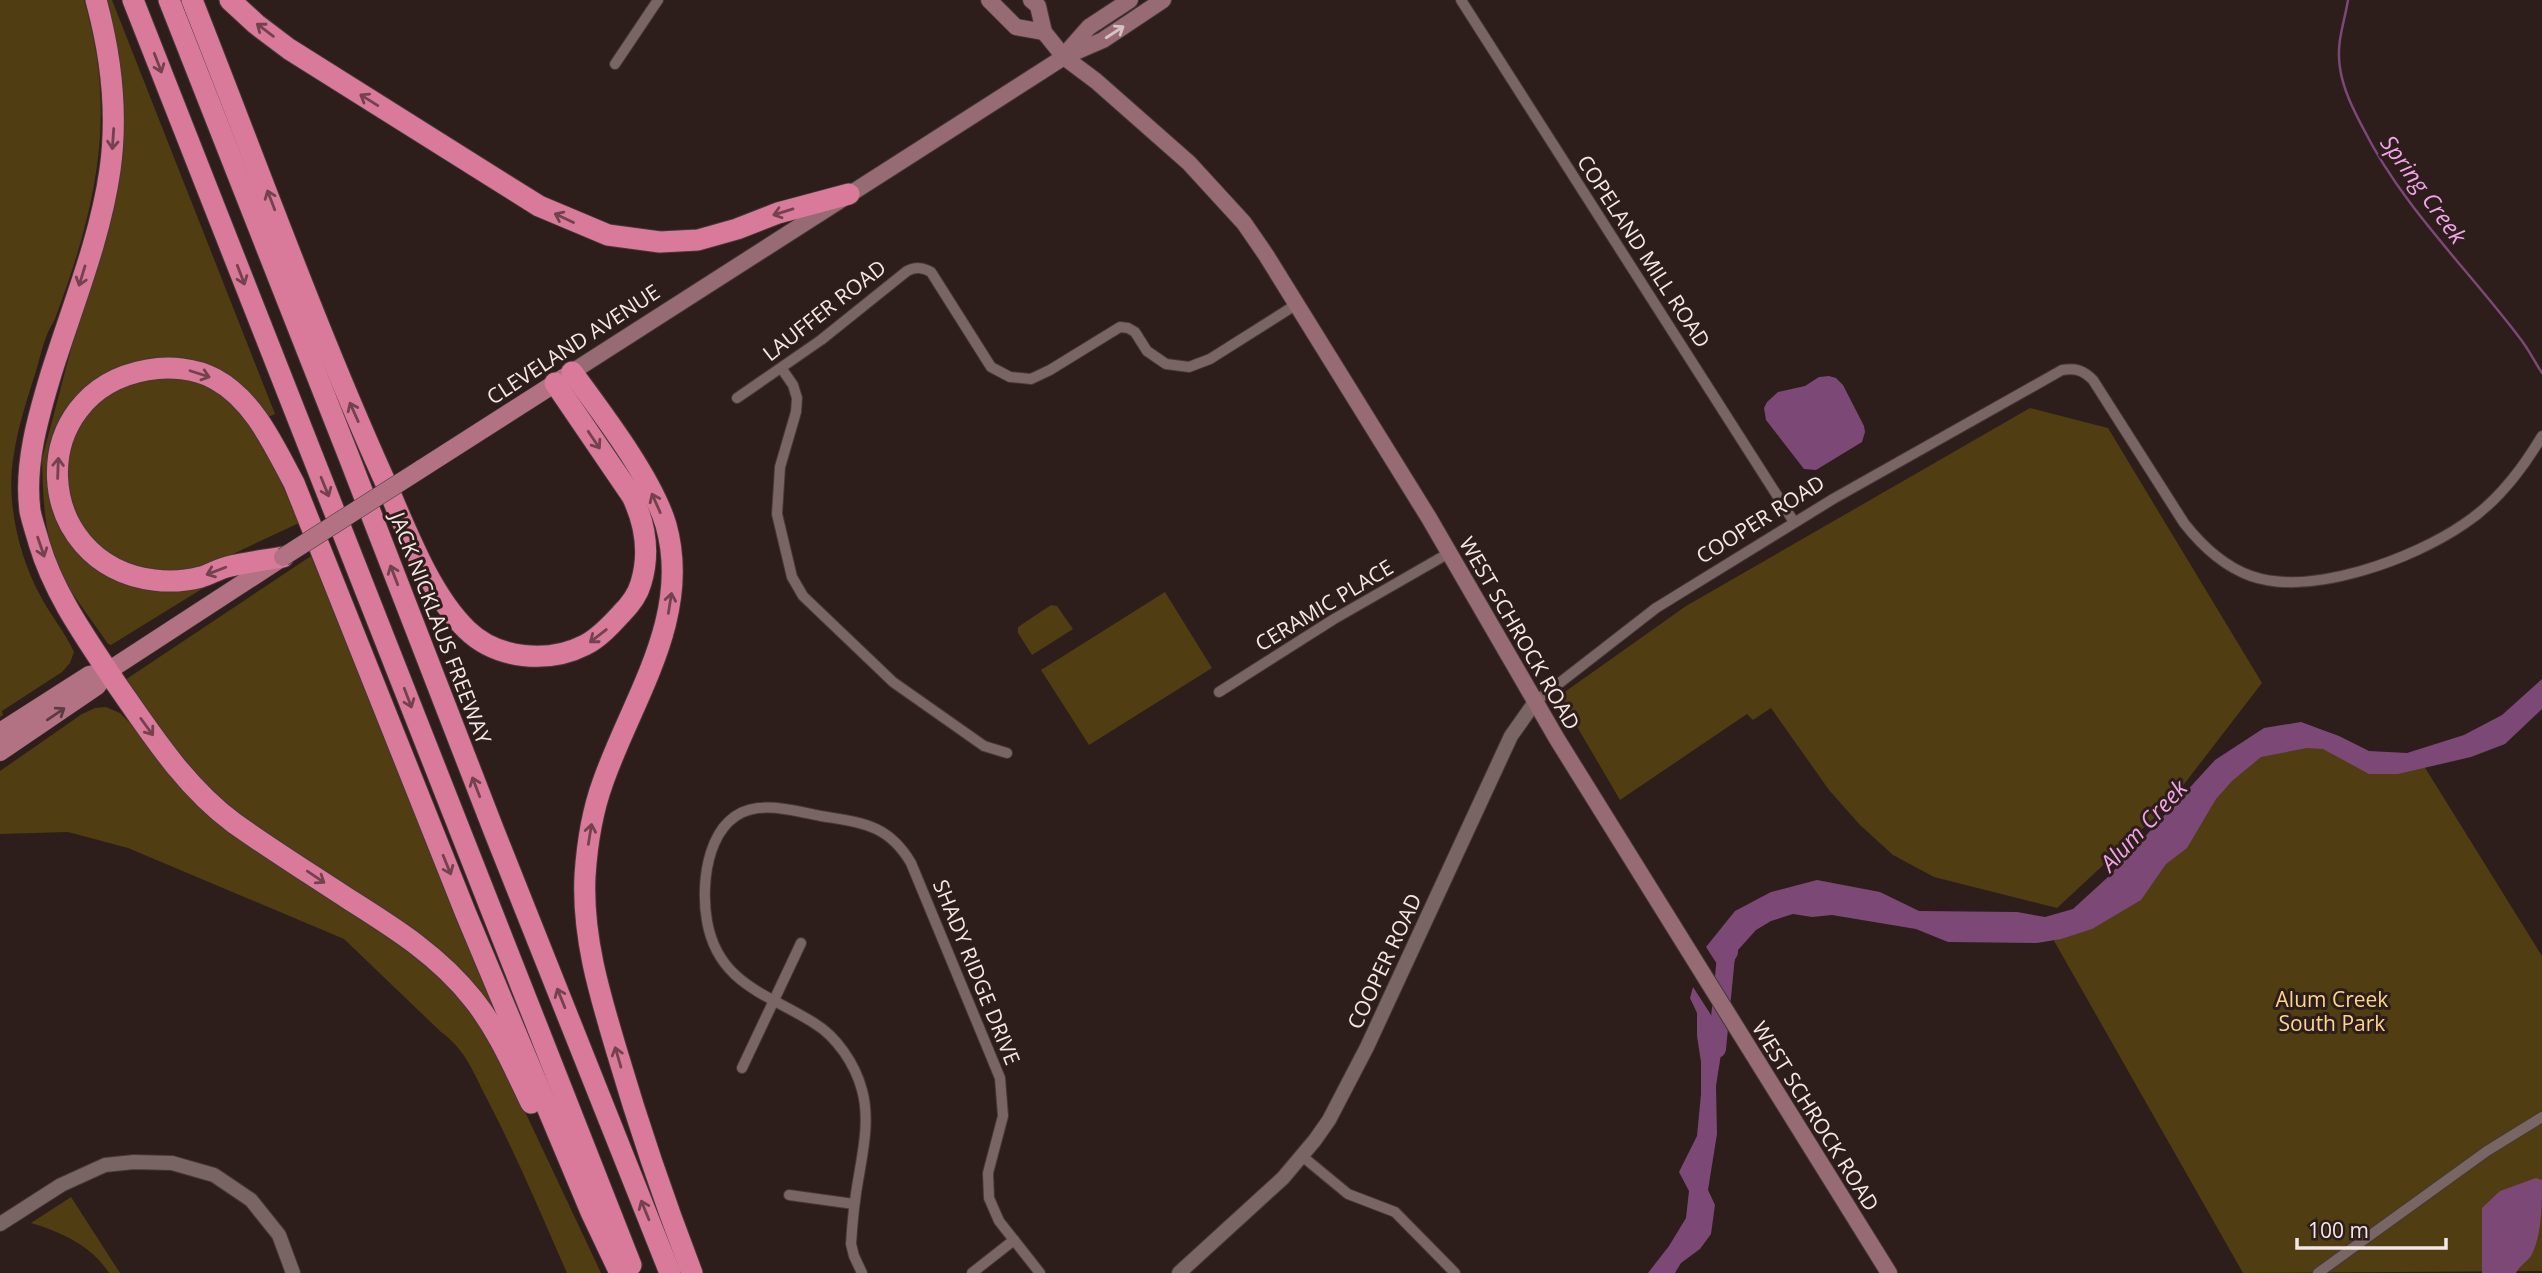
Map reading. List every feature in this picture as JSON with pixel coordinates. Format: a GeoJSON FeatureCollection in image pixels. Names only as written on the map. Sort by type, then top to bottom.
{"type":"FeatureCollection","features":[{"type":"Feature","properties":{"kind":"highway"},"geometry":{"type":"LineString","coordinates":[[96,0],[112,81],[114,134],[110,172],[101,213],[43,401],[29,475],[30,510],[50,573],[69,610],[108,671],[167,756],[200,793],[232,821],[416,942],[474,999],[498,1035],[591,1212]]}},
{"type":"Feature","properties":{"kind":"highway"},"geometry":{"type":"LineString","coordinates":[[133,0],[634,1273]]}},
{"type":"Feature","properties":{"kind":"highway","name":"JACK NICKLAUS FREEWAY"},"geometry":{"type":"LineString","coordinates":[[169,0],[670,1273]]}},
{"type":"Feature","properties":{"kind":"highway"},"geometry":{"type":"LineString","coordinates":[[191,0],[351,405],[415,549],[437,591],[467,630],[483,643],[502,652],[546,656],[587,645],[610,627],[626,609],[641,585],[645,562],[645,532],[640,513],[564,377]]}},
{"type":"Feature","properties":{"kind":"highway"},"geometry":{"type":"LineString","coordinates":[[230,0],[289,49],[539,206],[608,236],[660,242],[698,240],[778,213],[849,194]]}},
{"type":"Feature","properties":{"kind":"highway"},"geometry":{"type":"LineString","coordinates":[[283,557],[228,566],[198,578],[170,581],[131,575],[95,556],[70,524],[57,485],[57,460],[64,435],[76,412],[93,393],[122,377],[154,368],[177,368],[215,379],[245,405],[267,434],[294,484],[466,914],[591,1212],[620,1273]]}},
{"type":"Feature","properties":{"kind":"highway"},"geometry":{"type":"LineString","coordinates":[[564,377],[640,471],[666,525],[671,552],[673,586],[662,639],[602,785],[590,830],[585,877],[586,926],[603,1007],[638,1123],[692,1273]]}},
{"type":"Feature","properties":{"kind":"main road"},"geometry":{"type":"LineString","coordinates":[[989,0],[1016,27],[1044,32]]}},
{"type":"Feature","properties":{"kind":"main road","name":"WEST SCHROCK ROAD"},"geometry":{"type":"LineString","coordinates":[[1031,0],[1038,6],[1044,32],[1063,57],[1096,81],[1189,163],[1244,223],[1297,304],[1449,553],[1535,702],[1889,1273]]}},
{"type":"Feature","properties":{"kind":"main road"},"geometry":{"type":"LineString","coordinates":[[1063,57],[1090,27],[1130,0]]}},
{"type":"Feature","properties":{"kind":"main road"},"geometry":{"type":"LineString","coordinates":[[1063,57],[1103,40],[1163,0]]}},
{"type":"Feature","properties":{"kind":"main road","name":"CLEVELAND AVENUE"},"geometry":{"type":"LineString","coordinates":[[0,732],[89,676],[108,671],[1063,57]]}},
{"type":"Feature","properties":{"kind":"main road","name":"CLEVELAND AVENUE"},"geometry":{"type":"LineString","coordinates":[[0,752],[97,686],[108,671]]}},
{"type":"Feature","properties":{"kind":"street"},"geometry":{"type":"LineString","coordinates":[[615,64],[659,0]]}},
{"type":"Feature","properties":{"kind":"street","name":"COPELAND MILL ROAD"},"geometry":{"type":"LineString","coordinates":[[1461,0],[1794,522]]}},
{"type":"Feature","properties":{"kind":"street","name":"LAUFFER ROAD"},"geometry":{"type":"LineString","coordinates":[[737,398],[782,369],[915,267],[931,272],[991,367],[1010,377],[1031,379],[1120,327],[1135,332],[1147,351],[1166,364],[1189,367],[1210,359],[1297,304]]}},
{"type":"Feature","properties":{"kind":"street","name":"COOPER ROAD"},"geometry":{"type":"LineString","coordinates":[[1179,1273],[1262,1198],[1302,1156],[1329,1120],[1354,1074],[1511,736],[1535,702],[1656,608],[1794,522],[2062,370],[2074,368],[2085,372],[2093,380],[2184,523],[2202,545],[2224,562],[2250,575],[2276,582],[2331,579],[2413,552],[2464,524],[2511,480],[2542,436]]}},
{"type":"Feature","properties":{"kind":"street"},"geometry":{"type":"LineString","coordinates":[[782,369],[793,385],[797,398],[796,412],[780,467],[777,514],[792,577],[803,596],[893,682],[984,746],[1007,753]]}},
{"type":"Feature","properties":{"kind":"street","name":"CERAMIC PLACE"},"geometry":{"type":"LineString","coordinates":[[1219,692],[1334,619],[1449,553]]}},
{"type":"Feature","properties":{"kind":"street","name":"SHADY RIDGE DRIVE"},"geometry":{"type":"LineString","coordinates":[[773,1002],[738,979],[718,953],[707,922],[707,867],[720,832],[745,811],[775,808],[877,828],[893,838],[907,856],[1000,1079],[1003,1116],[988,1173],[989,1198],[999,1221],[1040,1273]]}},
{"type":"Feature","properties":{"kind":"street"},"geometry":{"type":"LineString","coordinates":[[742,1068],[801,943]]}},
{"type":"Feature","properties":{"kind":"street"},"geometry":{"type":"LineString","coordinates":[[773,1002],[814,1023],[828,1034],[845,1053],[857,1075],[866,1109],[851,1244],[862,1273]]}},
{"type":"Feature","properties":{"kind":"street"},"geometry":{"type":"LineString","coordinates":[[2318,1273],[2487,1151],[2542,1117]]}},
{"type":"Feature","properties":{"kind":"street"},"geometry":{"type":"LineString","coordinates":[[1302,1156],[1348,1194],[1395,1212],[1455,1273]]}},
{"type":"Feature","properties":{"kind":"street"},"geometry":{"type":"LineString","coordinates":[[0,1224],[61,1185],[105,1165],[134,1162],[172,1163],[214,1175],[251,1200],[279,1235],[293,1273]]}},
{"type":"Feature","properties":{"kind":"street"},"geometry":{"type":"LineString","coordinates":[[789,1195],[854,1203]]}},
{"type":"Feature","properties":{"kind":"street"},"geometry":{"type":"LineString","coordinates":[[972,1273],[1014,1240]]}},
{"type":"Feature","properties":{"kind":"green space"},"geometry":{"type":"Polygon","coordinates":[[[0,0],[84,0],[100,82],[101,121],[98,160],[82,237],[26,402],[14,451],[11,484],[16,526],[26,563],[35,586],[74,652],[70,663],[62,672],[2,711],[3,715],[0,717],[0,0]]]}},
{"type":"Feature","properties":{"kind":"green space"},"geometry":{"type":"Polygon","coordinates":[[[102,0],[112,0],[275,414],[261,420],[243,397],[155,359],[122,365],[94,380],[75,400],[53,443],[80,549],[202,582],[205,587],[111,645],[75,597],[58,567],[46,522],[42,459],[111,197],[102,0]]]}},
{"type":"Feature","properties":{"kind":"green space"},"geometry":{"type":"Polygon","coordinates":[[[156,370],[218,388],[261,437],[299,523],[201,569],[151,573],[91,546],[61,491],[81,409],[156,370]]]}},
{"type":"Feature","properties":{"kind":"green space"},"geometry":{"type":"Polygon","coordinates":[[[2030,408],[2108,428],[2262,683],[2168,805],[2057,908],[1934,877],[1893,855],[1860,825],[1829,790],[1771,708],[1753,720],[1747,714],[1620,800],[1559,696],[1686,606],[2030,408]]]}},
{"type":"Feature","properties":{"kind":"green space"},"geometry":{"type":"Polygon","coordinates":[[[311,556],[440,864],[516,1055],[480,1006],[204,791],[125,680],[311,556]]]}},
{"type":"Feature","properties":{"kind":"green space"},"geometry":{"type":"Polygon","coordinates":[[[1165,592],[1212,668],[1089,745],[1041,670],[1165,592]]]}},
{"type":"Feature","properties":{"kind":"green space"},"geometry":{"type":"Polygon","coordinates":[[[1051,605],[1057,606],[1073,629],[1032,655],[1018,633],[1018,627],[1051,605]]]}},
{"type":"Feature","properties":{"kind":"green space"},"geometry":{"type":"Polygon","coordinates":[[[106,707],[120,713],[131,724],[163,765],[403,943],[455,994],[497,1052],[601,1273],[567,1273],[508,1140],[462,1053],[344,939],[128,848],[68,832],[0,834],[0,771],[82,714],[95,708],[106,707]]]}},
{"type":"Feature","properties":{"kind":"green space","name":"Alum Creek South Park"},"geometry":{"type":"Polygon","coordinates":[[[2312,734],[2372,760],[2419,758],[2542,956],[2542,1271],[2243,1273],[2049,932],[2258,746],[2312,734]]]}},
{"type":"Feature","properties":{"kind":"green space"},"geometry":{"type":"Polygon","coordinates":[[[71,1197],[120,1273],[109,1273],[94,1255],[75,1241],[31,1223],[71,1197]]]}},
{"type":"Feature","properties":{"kind":"shaded area"},"geometry":{"type":"Polygon","coordinates":[[[1819,377],[1836,378],[1843,385],[1865,432],[1862,442],[1816,470],[1804,469],[1766,420],[1764,408],[1778,392],[1805,386],[1819,377]]]}},
{"type":"Feature","properties":{"kind":"shaded area"},"geometry":{"type":"Polygon","coordinates":[[[2542,679],[2542,709],[2505,744],[2471,757],[2398,774],[2369,774],[2323,749],[2307,748],[2261,757],[2232,781],[2216,799],[2187,848],[2166,864],[2141,900],[2092,929],[2061,939],[2037,943],[1948,942],[1916,929],[1832,915],[1812,917],[1793,914],[1771,921],[1756,930],[1738,950],[1728,981],[1706,947],[1735,911],[1771,892],[1817,880],[1880,892],[1919,911],[2017,912],[2045,917],[2073,909],[2108,877],[2215,760],[2264,728],[2301,722],[2369,751],[2407,753],[2464,735],[2502,715],[2542,679]]]}},
{"type":"Feature","properties":{"kind":"shaded area"},"geometry":{"type":"Polygon","coordinates":[[[1693,987],[1724,1035],[1716,1086],[1717,1134],[1708,1190],[1715,1205],[1711,1234],[1700,1249],[1681,1263],[1675,1273],[1648,1273],[1686,1218],[1689,1191],[1679,1172],[1697,1136],[1701,1094],[1697,1013],[1690,998],[1693,987]]]}},
{"type":"Feature","properties":{"kind":"shaded area"},"geometry":{"type":"Polygon","coordinates":[[[2536,1178],[2542,1180],[2541,1210],[2539,1230],[2531,1256],[2516,1273],[2482,1273],[2482,1208],[2500,1191],[2536,1178]]]}},
{"type":"Feature","properties":{"kind":"waterway","name":"Spring Creek"},"geometry":{"type":"LineString","coordinates":[[2348,0],[2339,59],[2343,84],[2359,121],[2396,184],[2499,311],[2542,373]]}},
{"type":"Feature","properties":{"kind":"waterway","name":"Alum Creek"},"geometry":{"type":"LineString","coordinates":[[1717,1049],[1726,956],[1729,952]]}}]}
